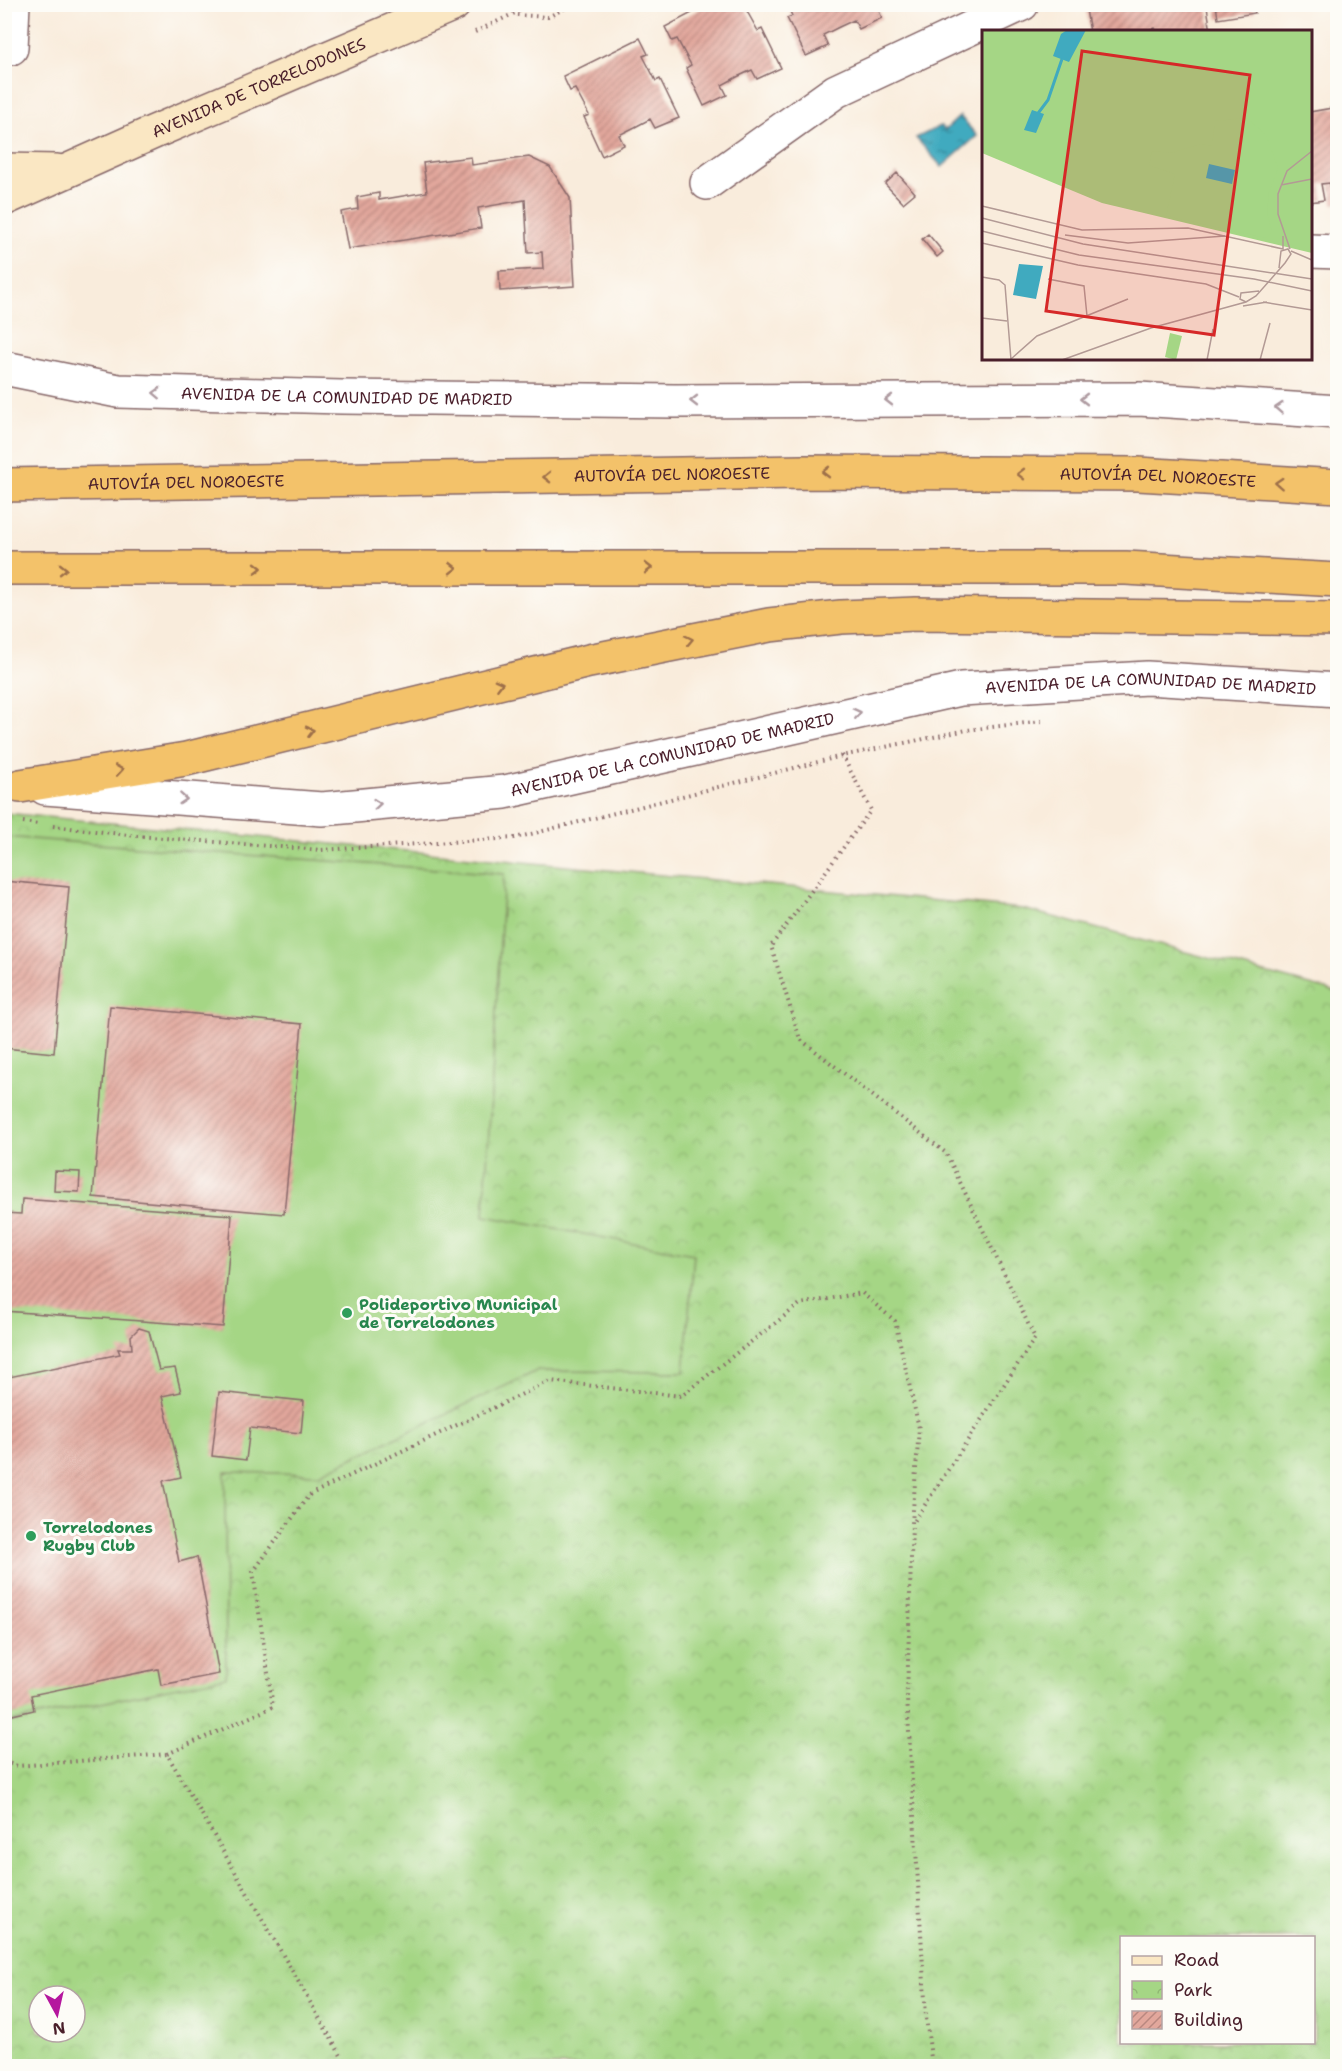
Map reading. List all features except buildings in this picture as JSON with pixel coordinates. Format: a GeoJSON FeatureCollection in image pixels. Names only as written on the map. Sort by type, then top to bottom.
{"type":"FeatureCollection","features":[{"type":"Feature","properties":{"kind":"highway","name":"AUTOVÍA DEL NOROESTE"},"geometry":{"type":"LineString","coordinates":[[4,485],[815,472],[1138,474],[1338,486]]}},
{"type":"Feature","properties":{"kind":"highway"},"geometry":{"type":"LineString","coordinates":[[4,568],[1126,568],[1338,580]]}},
{"type":"Feature","properties":{"kind":"highway"},"geometry":{"type":"LineString","coordinates":[[12,786],[198,757],[589,661],[769,626],[841,617],[916,614],[1338,619]]}},
{"type":"Feature","properties":{"kind":"main road","name":"AVENIDA DE TORRELODONES"},"geometry":{"type":"LineString","coordinates":[[4,199],[454,4]]}},
{"type":"Feature","properties":{"kind":"main road","name":"AVENIDA DE TORRELODONES"},"geometry":{"type":"LineString","coordinates":[[4,170],[64,172]]}},
{"type":"Feature","properties":{"kind":"street"},"geometry":{"type":"LineString","coordinates":[[10,48],[13,4]]}},
{"type":"Feature","properties":{"kind":"street"},"geometry":{"type":"LineString","coordinates":[[982,30],[1016,16]]}},
{"type":"Feature","properties":{"kind":"street"},"geometry":{"type":"LineString","coordinates":[[707,183],[836,91],[982,30]]}},
{"type":"Feature","properties":{"kind":"street"},"geometry":{"type":"LineString","coordinates":[[1312,251],[1338,252]]}},
{"type":"Feature","properties":{"kind":"street","name":"AVENIDA DE LA COMUNIDAD DE MADRID"},"geometry":{"type":"LineString","coordinates":[[4,368],[118,392],[664,401],[1139,399],[1338,412]]}},
{"type":"Feature","properties":{"kind":"street","name":"AVENIDA DE LA COMUNIDAD DE MADRID"},"geometry":{"type":"LineString","coordinates":[[12,786],[322,809],[505,792],[961,689],[1147,678],[1338,690]]}},
{"type":"Feature","properties":{"kind":"path"},"geometry":{"type":"LineString","coordinates":[[534,4],[515,15],[548,17],[573,4]]}},
{"type":"Feature","properties":{"kind":"path"},"geometry":{"type":"LineString","coordinates":[[823,720],[871,810],[771,946],[800,1040],[946,1153],[1035,1338],[912,1523]]}},
{"type":"Feature","properties":{"kind":"path"},"geometry":{"type":"LineString","coordinates":[[4,1762],[17,1766],[167,1755],[273,1707],[253,1572],[309,1495],[550,1382],[681,1396],[800,1304],[862,1293],[895,1321],[919,1428],[912,1523],[907,1698],[926,2017],[932,2067]]}},
{"type":"Feature","properties":{"kind":"path"},"geometry":{"type":"LineString","coordinates":[[167,1755],[347,2067]]}},
{"type":"Feature","properties":{"kind":"green space"},"geometry":{"type":"Polygon","coordinates":[[[4,813],[1023,909],[1337,992],[1337,2066],[5,2066],[4,813]]]}},
{"type":"Feature","properties":{"kind":"green space","name":"Polideportivo Municipal de Torrelodones"},"geometry":{"type":"Polygon","coordinates":[[[4,837],[504,874],[484,1216],[694,1254],[684,1372],[537,1371],[319,1474],[225,1472],[226,1677],[5,1723],[4,837]]]}},
{"type":"Feature","properties":{"kind":"water"},"geometry":{"type":"Polygon","coordinates":[[[960,116],[977,136],[942,167],[916,138],[941,126],[945,130],[960,116]]]}},
{"type":"Feature","properties":{"kind":"place","name":"Polideportivo Municipal de Torrelodones"},"geometry":{"type":"Point","coordinates":[347,1313]}},
{"type":"Feature","properties":{"kind":"place","name":"Torrelodones Rugby Club"},"geometry":{"type":"Point","coordinates":[31,1536]}}]}
